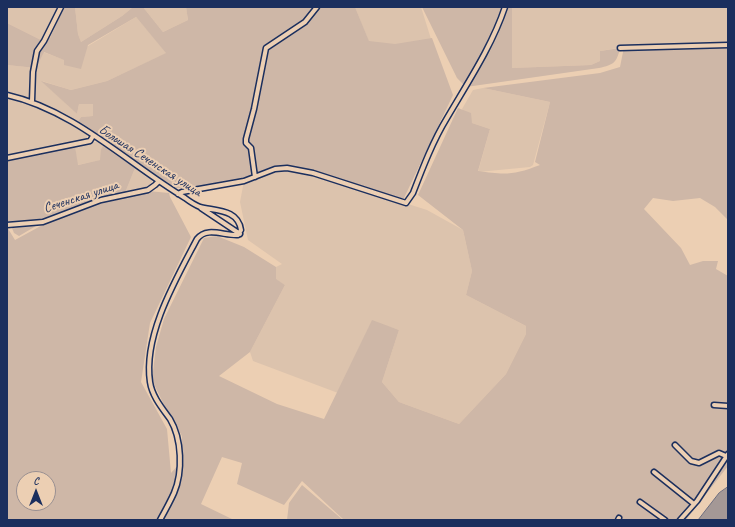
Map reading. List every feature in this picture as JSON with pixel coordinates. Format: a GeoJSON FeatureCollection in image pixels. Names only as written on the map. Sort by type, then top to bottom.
{"type":"FeatureCollection","features":[{"type":"Feature","properties":{"kind":"street"},"geometry":{"type":"LineString","coordinates":[[32,101],[32,72],[37,51],[44,41],[61,7]]}},
{"type":"Feature","properties":{"kind":"street"},"geometry":{"type":"LineString","coordinates":[[255,177],[251,148],[246,143],[246,139],[254,109],[266,48],[305,22],[317,7]]}},
{"type":"Feature","properties":{"kind":"street"},"geometry":{"type":"LineString","coordinates":[[178,194],[182,192],[236,183],[275,169],[294,168],[406,203],[413,193],[446,119],[466,87],[505,7]]}},
{"type":"Feature","properties":{"kind":"street"},"geometry":{"type":"LineString","coordinates":[[620,48],[728,45]]}},
{"type":"Feature","properties":{"kind":"street","name":"Большая Сеченская улица"},"geometry":{"type":"LineString","coordinates":[[7,95],[32,101],[57,114],[93,136],[178,194],[199,206],[230,213],[241,225],[240,234]]}},
{"type":"Feature","properties":{"kind":"street"},"geometry":{"type":"LineString","coordinates":[[7,158],[90,141],[93,136]]}},
{"type":"Feature","properties":{"kind":"street","name":"Сеченская улица"},"geometry":{"type":"LineString","coordinates":[[7,226],[43,222],[101,200],[148,190],[159,180]]}},
{"type":"Feature","properties":{"kind":"street"},"geometry":{"type":"LineString","coordinates":[[199,206],[240,234]]}},
{"type":"Feature","properties":{"kind":"street"},"geometry":{"type":"LineString","coordinates":[[160,520],[176,487],[179,451],[174,428],[155,396],[150,381],[154,334],[172,288],[199,236],[213,232],[234,235],[240,234]]}},
{"type":"Feature","properties":{"kind":"street"},"geometry":{"type":"LineString","coordinates":[[714,405],[728,406]]}},
{"type":"Feature","properties":{"kind":"street"},"geometry":{"type":"LineString","coordinates":[[675,445],[691,461],[699,463],[719,452],[727,455],[694,504],[680,520]]}},
{"type":"Feature","properties":{"kind":"street"},"geometry":{"type":"LineString","coordinates":[[654,472],[694,504]]}},
{"type":"Feature","properties":{"kind":"street"},"geometry":{"type":"LineString","coordinates":[[640,502],[665,520]]}},
{"type":"Feature","properties":{"kind":"shaded area"},"geometry":{"type":"Polygon","coordinates":[[[7,7],[58,7],[44,39],[41,40],[7,23],[7,7]]]}},
{"type":"Feature","properties":{"kind":"shaded area"},"geometry":{"type":"Polygon","coordinates":[[[64,7],[75,7],[78,34],[81,42],[122,16],[133,7],[143,7],[163,32],[188,20],[186,7],[355,7],[369,41],[395,44],[432,38],[453,95],[404,198],[397,198],[314,171],[286,165],[269,169],[243,180],[205,187],[176,188],[77,123],[81,117],[93,116],[93,104],[79,104],[77,114],[41,81],[71,90],[107,81],[166,53],[136,17],[88,45],[81,69],[64,65],[64,60],[44,52],[36,68],[7,65],[7,23],[41,40],[50,38],[64,7]]]}},
{"type":"Feature","properties":{"kind":"shaded area"},"geometry":{"type":"Polygon","coordinates":[[[75,7],[133,7],[122,16],[81,42],[78,34],[75,7]]]}},
{"type":"Feature","properties":{"kind":"shaded area"},"geometry":{"type":"Polygon","coordinates":[[[143,7],[186,7],[188,20],[163,32],[143,7]]]}},
{"type":"Feature","properties":{"kind":"shaded area"},"geometry":{"type":"Polygon","coordinates":[[[355,7],[421,7],[431,39],[395,45],[369,42],[355,7]]]}},
{"type":"Feature","properties":{"kind":"shaded area"},"geometry":{"type":"Polygon","coordinates":[[[422,7],[512,7],[512,68],[591,65],[600,61],[600,51],[620,48],[618,57],[611,64],[599,68],[466,87],[457,78],[422,7]]]}},
{"type":"Feature","properties":{"kind":"shaded area"},"geometry":{"type":"Polygon","coordinates":[[[512,7],[728,7],[728,45],[624,47],[600,51],[600,61],[591,65],[512,68],[512,7]]]}},
{"type":"Feature","properties":{"kind":"shaded area"},"geometry":{"type":"Polygon","coordinates":[[[136,17],[167,53],[107,81],[71,90],[42,81],[77,114],[79,104],[93,104],[94,116],[81,117],[77,123],[37,100],[7,92],[7,65],[36,68],[43,52],[65,60],[136,17]]]}},
{"type":"Feature","properties":{"kind":"shaded area"},"geometry":{"type":"Polygon","coordinates":[[[728,45],[728,220],[715,207],[700,198],[673,201],[653,198],[644,209],[681,248],[690,265],[703,261],[718,261],[716,269],[728,276],[728,466],[686,520],[344,520],[302,481],[284,505],[237,484],[242,463],[222,457],[201,504],[234,520],[7,520],[7,227],[15,240],[48,222],[102,201],[148,191],[169,193],[191,237],[150,323],[141,382],[167,429],[171,473],[182,461],[182,436],[167,411],[152,380],[156,347],[164,319],[204,238],[217,236],[244,247],[276,267],[276,279],[285,285],[250,352],[219,376],[277,404],[324,419],[372,320],[399,330],[382,382],[399,402],[459,424],[506,374],[526,334],[526,326],[466,295],[472,271],[463,230],[418,195],[458,108],[471,113],[472,123],[490,129],[478,171],[509,173],[523,171],[540,165],[535,162],[550,102],[483,88],[600,73],[620,67],[624,47],[728,45]]]}},
{"type":"Feature","properties":{"kind":"shaded area"},"geometry":{"type":"Polygon","coordinates":[[[483,88],[550,102],[533,165],[530,167],[478,172],[490,129],[472,123],[462,109],[473,90],[483,88]]]}},
{"type":"Feature","properties":{"kind":"shaded area"},"geometry":{"type":"Polygon","coordinates":[[[7,97],[33,104],[57,116],[87,135],[87,140],[7,158],[7,97]]]}},
{"type":"Feature","properties":{"kind":"shaded area"},"geometry":{"type":"Polygon","coordinates":[[[97,142],[103,146],[101,149],[101,160],[77,165],[75,146],[97,142]]]}},
{"type":"Feature","properties":{"kind":"shaded area"},"geometry":{"type":"Polygon","coordinates":[[[75,146],[78,165],[100,160],[101,149],[103,146],[135,168],[125,193],[100,199],[42,220],[7,224],[7,160],[75,146]]]}},
{"type":"Feature","properties":{"kind":"shaded area"},"geometry":{"type":"Polygon","coordinates":[[[135,168],[152,179],[152,182],[147,188],[125,193],[135,168]]]}},
{"type":"Feature","properties":{"kind":"shaded area"},"geometry":{"type":"Polygon","coordinates":[[[294,168],[427,210],[463,230],[472,271],[466,295],[526,326],[526,334],[506,374],[459,424],[399,402],[382,382],[399,330],[372,321],[338,393],[253,361],[250,352],[285,285],[276,280],[276,267],[282,264],[248,240],[240,202],[244,181],[275,169],[294,168]]]}},
{"type":"Feature","properties":{"kind":"shaded area"},"geometry":{"type":"Polygon","coordinates":[[[41,223],[19,236],[14,233],[12,228],[41,223]]]}},
{"type":"Feature","properties":{"kind":"shaded area"},"geometry":{"type":"Polygon","coordinates":[[[302,485],[343,520],[287,520],[289,503],[302,485]]]}},
{"type":"Feature","properties":{"kind":"shaded area"},"geometry":{"type":"Polygon","coordinates":[[[728,487],[728,520],[698,520],[719,493],[728,487]]]}}]}
